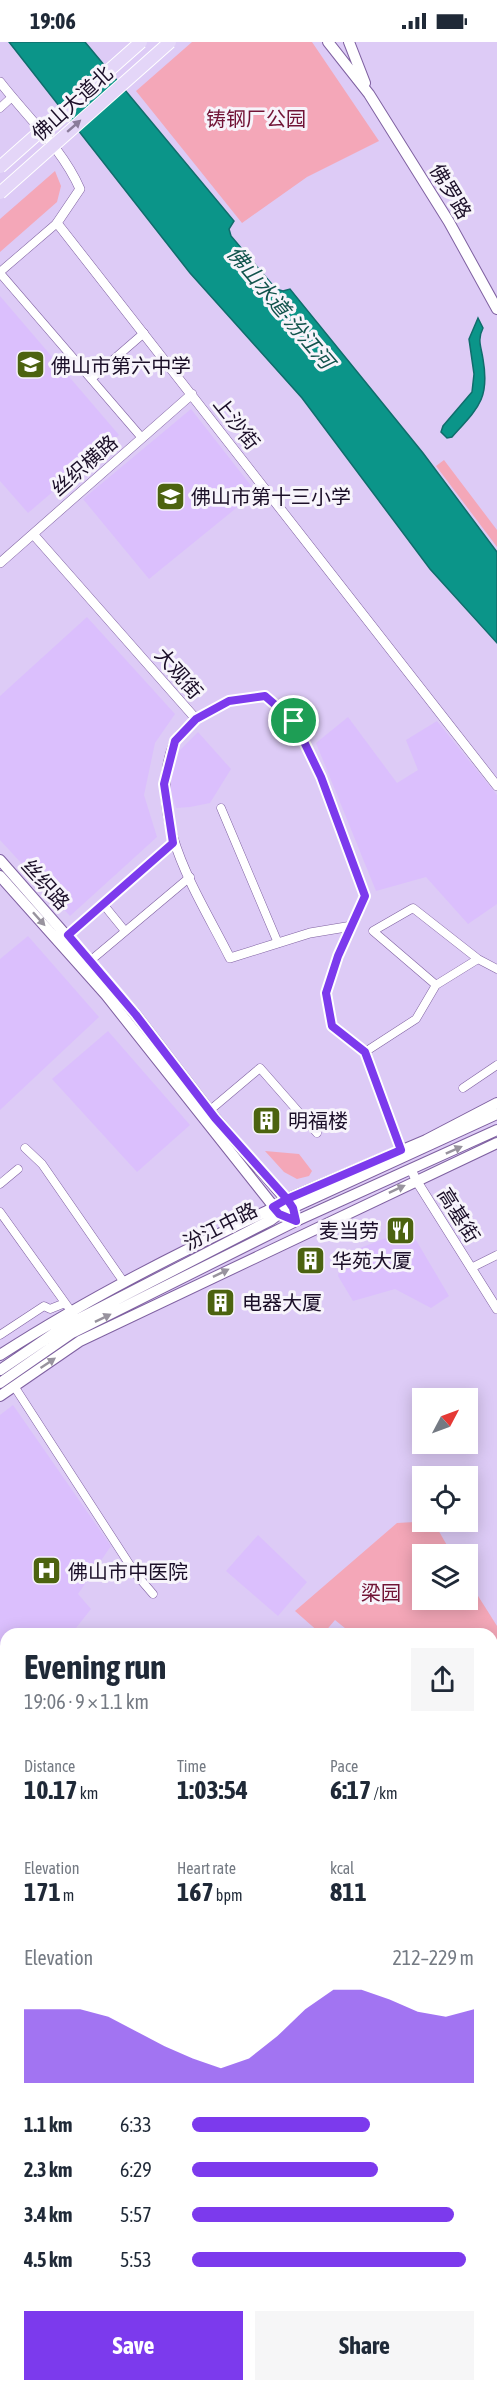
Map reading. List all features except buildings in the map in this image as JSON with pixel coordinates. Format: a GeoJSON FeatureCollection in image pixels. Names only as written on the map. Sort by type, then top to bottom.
{"type":"FeatureCollection","features":[{"type":"Feature","properties":{"kind":"highway","name":"佛山大道北"},"geometry":{"type":"LineString","coordinates":[[0,167],[141,42]]}},
{"type":"Feature","properties":{"kind":"highway","name":"佛山大道北"},"geometry":{"type":"LineString","coordinates":[[0,193],[170,42]]}},
{"type":"Feature","properties":{"kind":"main road","name":"佛罗路"},"geometry":{"type":"LineString","coordinates":[[328,42],[369,94],[449,222],[497,309]]}},
{"type":"Feature","properties":{"kind":"main road","name":"佛罗路"},"geometry":{"type":"LineString","coordinates":[[349,42],[369,94]]}},
{"type":"Feature","properties":{"kind":"main road","name":"丝织路"},"geometry":{"type":"LineString","coordinates":[[0,860],[136,1015],[209,1111],[290,1203],[296,1221]]}},
{"type":"Feature","properties":{"kind":"main road","name":"丝织路"},"geometry":{"type":"LineString","coordinates":[[0,876],[85,970],[165,1069],[169,1086],[273,1213]]}},
{"type":"Feature","properties":{"kind":"main road"},"geometry":{"type":"LineString","coordinates":[[290,1203],[497,1103]]}},
{"type":"Feature","properties":{"kind":"main road","name":"汾江中路"},"geometry":{"type":"LineString","coordinates":[[0,1370],[65,1326],[290,1203],[497,1114]]}},
{"type":"Feature","properties":{"kind":"main road","name":"汾江中路"},"geometry":{"type":"LineString","coordinates":[[0,1383],[72,1333],[296,1221],[497,1131]]}},
{"type":"Feature","properties":{"kind":"main road"},"geometry":{"type":"LineString","coordinates":[[0,1396],[80,1341],[497,1143]]}},
{"type":"Feature","properties":{"kind":"main road"},"geometry":{"type":"LineString","coordinates":[[0,1355],[68,1307],[273,1213],[296,1221]]}},
{"type":"Feature","properties":{"kind":"street"},"geometry":{"type":"LineString","coordinates":[[0,82],[73,172],[80,189],[57,223],[0,272],[142,438]]}},
{"type":"Feature","properties":{"kind":"street"},"geometry":{"type":"LineString","coordinates":[[0,108],[12,97]]}},
{"type":"Feature","properties":{"kind":"street","name":"上沙街"},"geometry":{"type":"LineString","coordinates":[[57,223],[497,786]]}},
{"type":"Feature","properties":{"kind":"street"},"geometry":{"type":"LineString","coordinates":[[91,379],[144,333]]}},
{"type":"Feature","properties":{"kind":"street","name":"丝织横路"},"geometry":{"type":"LineString","coordinates":[[0,563],[192,394]]}},
{"type":"Feature","properties":{"kind":"street","name":"大观街"},"geometry":{"type":"LineString","coordinates":[[33,534],[196,719],[229,701],[265,696],[294,721],[321,777],[365,896],[338,956],[326,993],[332,1026],[365,1052]]}},
{"type":"Feature","properties":{"kind":"street"},"geometry":{"type":"LineString","coordinates":[[196,719],[175,741],[164,784],[173,843],[230,958],[310,933],[352,926]]}},
{"type":"Feature","properties":{"kind":"street"},"geometry":{"type":"LineString","coordinates":[[221,808],[278,943]]}},
{"type":"Feature","properties":{"kind":"street"},"geometry":{"type":"LineString","coordinates":[[68,935],[173,843]]}},
{"type":"Feature","properties":{"kind":"street"},"geometry":{"type":"LineString","coordinates":[[90,961],[190,877]]}},
{"type":"Feature","properties":{"kind":"street"},"geometry":{"type":"LineString","coordinates":[[103,904],[125,931]]}},
{"type":"Feature","properties":{"kind":"street"},"geometry":{"type":"LineString","coordinates":[[436,985],[374,931],[413,909],[478,959],[497,969]]}},
{"type":"Feature","properties":{"kind":"street"},"geometry":{"type":"LineString","coordinates":[[401,1150],[365,1052],[416,1019],[436,985],[478,959]]}},
{"type":"Feature","properties":{"kind":"street"},"geometry":{"type":"LineString","coordinates":[[463,1088],[497,1065]]}},
{"type":"Feature","properties":{"kind":"street"},"geometry":{"type":"LineString","coordinates":[[209,1111],[260,1068],[318,1133]]}},
{"type":"Feature","properties":{"kind":"street"},"geometry":{"type":"LineString","coordinates":[[25,1148],[42,1164],[123,1281]]}},
{"type":"Feature","properties":{"kind":"street"},"geometry":{"type":"LineString","coordinates":[[0,1184],[18,1169]]}},
{"type":"Feature","properties":{"kind":"street","name":"高基街"},"geometry":{"type":"LineString","coordinates":[[411,1169],[497,1309]]}},
{"type":"Feature","properties":{"kind":"street"},"geometry":{"type":"LineString","coordinates":[[0,1212],[68,1307],[50,1309],[44,1306],[0,1335]]}},
{"type":"Feature","properties":{"kind":"street"},"geometry":{"type":"LineString","coordinates":[[471,1268],[497,1255]]}},
{"type":"Feature","properties":{"kind":"street"},"geometry":{"type":"LineString","coordinates":[[14,1386],[135,1573],[153,1594]]}},
{"type":"Feature","properties":{"kind":"shaded area","name":"佛山市第六中学"},"geometry":{"type":"Polygon","coordinates":[[[0,296],[119,435],[28,513],[0,481],[0,296]]]}},
{"type":"Feature","properties":{"kind":"shaded area","name":"佛山市第十三小学"},"geometry":{"type":"Polygon","coordinates":[[[191,409],[256,492],[149,579],[83,499],[191,409]]]}},
{"type":"Feature","properties":{"kind":"shaded area"},"geometry":{"type":"Polygon","coordinates":[[[87,617],[175,714],[155,743],[144,795],[157,837],[70,916],[0,840],[0,696],[87,617]]]}},
{"type":"Feature","properties":{"kind":"shaded area"},"geometry":{"type":"Polygon","coordinates":[[[348,717],[397,783],[418,770],[406,740],[437,721],[497,795],[497,904],[468,924],[426,877],[376,891],[316,743],[348,717]]]}},
{"type":"Feature","properties":{"kind":"shaded area"},"geometry":{"type":"Polygon","coordinates":[[[198,732],[231,769],[210,803],[176,808],[169,785],[179,751],[198,732]]]}},
{"type":"Feature","properties":{"kind":"shaded area"},"geometry":{"type":"Polygon","coordinates":[[[28,936],[99,1017],[0,1110],[0,959],[28,936]]]}},
{"type":"Feature","properties":{"kind":"shaded area"},"geometry":{"type":"Polygon","coordinates":[[[108,1031],[190,1125],[137,1172],[52,1079],[108,1031]]]}},
{"type":"Feature","properties":{"kind":"shaded area"},"geometry":{"type":"Polygon","coordinates":[[[413,1235],[449,1296],[431,1308],[395,1289],[353,1301],[338,1276],[342,1255],[391,1236],[413,1235]]]}},
{"type":"Feature","properties":{"kind":"shaded area","name":"佛山市中医院"},"geometry":{"type":"Polygon","coordinates":[[[13,1405],[111,1546],[78,1594],[91,1609],[76,1628],[0,1628],[0,1415],[13,1405]]]}},
{"type":"Feature","properties":{"kind":"shaded area"},"geometry":{"type":"Polygon","coordinates":[[[258,1535],[307,1582],[278,1616],[226,1571],[258,1535]]]}},
{"type":"Feature","properties":{"kind":"green space","name":"铸钢厂公园"},"geometry":{"type":"Polygon","coordinates":[[[192,42],[312,42],[379,141],[307,177],[242,223],[136,91],[192,42]]]}},
{"type":"Feature","properties":{"kind":"green space"},"geometry":{"type":"Polygon","coordinates":[[[55,171],[61,186],[57,202],[0,252],[0,219],[55,171]]]}},
{"type":"Feature","properties":{"kind":"green space"},"geometry":{"type":"Polygon","coordinates":[[[444,460],[497,530],[497,547],[436,466],[444,460]]]}},
{"type":"Feature","properties":{"kind":"green space"},"geometry":{"type":"Polygon","coordinates":[[[265,1151],[299,1154],[312,1171],[309,1176],[297,1179],[284,1172],[265,1151]]]}},
{"type":"Feature","properties":{"kind":"green space","name":"梁园"},"geometry":{"type":"Polygon","coordinates":[[[412,1522],[412,1532],[439,1532],[446,1544],[412,1544],[412,1610],[478,1610],[478,1596],[497,1628],[345,1628],[335,1620],[328,1628],[314,1628],[295,1611],[397,1523],[412,1522]]]}},
{"type":"Feature","properties":{"kind":"water","name":"佛山水道-汾江河"},"geometry":{"type":"Polygon","coordinates":[[[9,42],[85,42],[234,221],[229,229],[231,236],[276,289],[283,291],[290,289],[423,453],[497,552],[497,643],[430,569],[302,398],[190,273],[9,42]]]}},
{"type":"Feature","properties":{"kind":"water"},"geometry":{"type":"Polygon","coordinates":[[[478,318],[483,328],[480,340],[485,373],[483,394],[469,418],[452,437],[447,438],[441,432],[443,426],[472,392],[474,374],[469,339],[478,318]]]}},
{"type":"Feature","properties":{"kind":"place","name":"佛山市第六中学"},"geometry":{"type":"Point","coordinates":[30,365]}},
{"type":"Feature","properties":{"kind":"place","name":"佛山市第十三小学"},"geometry":{"type":"Point","coordinates":[170,496]}},
{"type":"Feature","properties":{"kind":"place","name":"明福楼"},"geometry":{"type":"Point","coordinates":[267,1120]}},
{"type":"Feature","properties":{"kind":"place","name":"麦当劳"},"geometry":{"type":"Point","coordinates":[400,1230]}},
{"type":"Feature","properties":{"kind":"place","name":"华苑大厦"},"geometry":{"type":"Point","coordinates":[311,1260]}},
{"type":"Feature","properties":{"kind":"place","name":"电器大厦"},"geometry":{"type":"Point","coordinates":[221,1302]}},
{"type":"Feature","properties":{"kind":"place","name":"佛山市中医院"},"geometry":{"type":"Point","coordinates":[47,1571]}},
{"type":"Feature","properties":{"kind":"route"},"geometry":{"type":"LineString","coordinates":[[294,721],[265,696],[229,701],[196,719],[175,741],[164,784],[173,843],[68,935],[136,1015],[215,1118],[287,1199],[293,1208],[296,1221],[279,1214],[273,1207],[287,1199],[401,1150],[365,1052],[332,1026],[326,993],[338,956],[365,896],[321,777],[294,721]]}}]}
